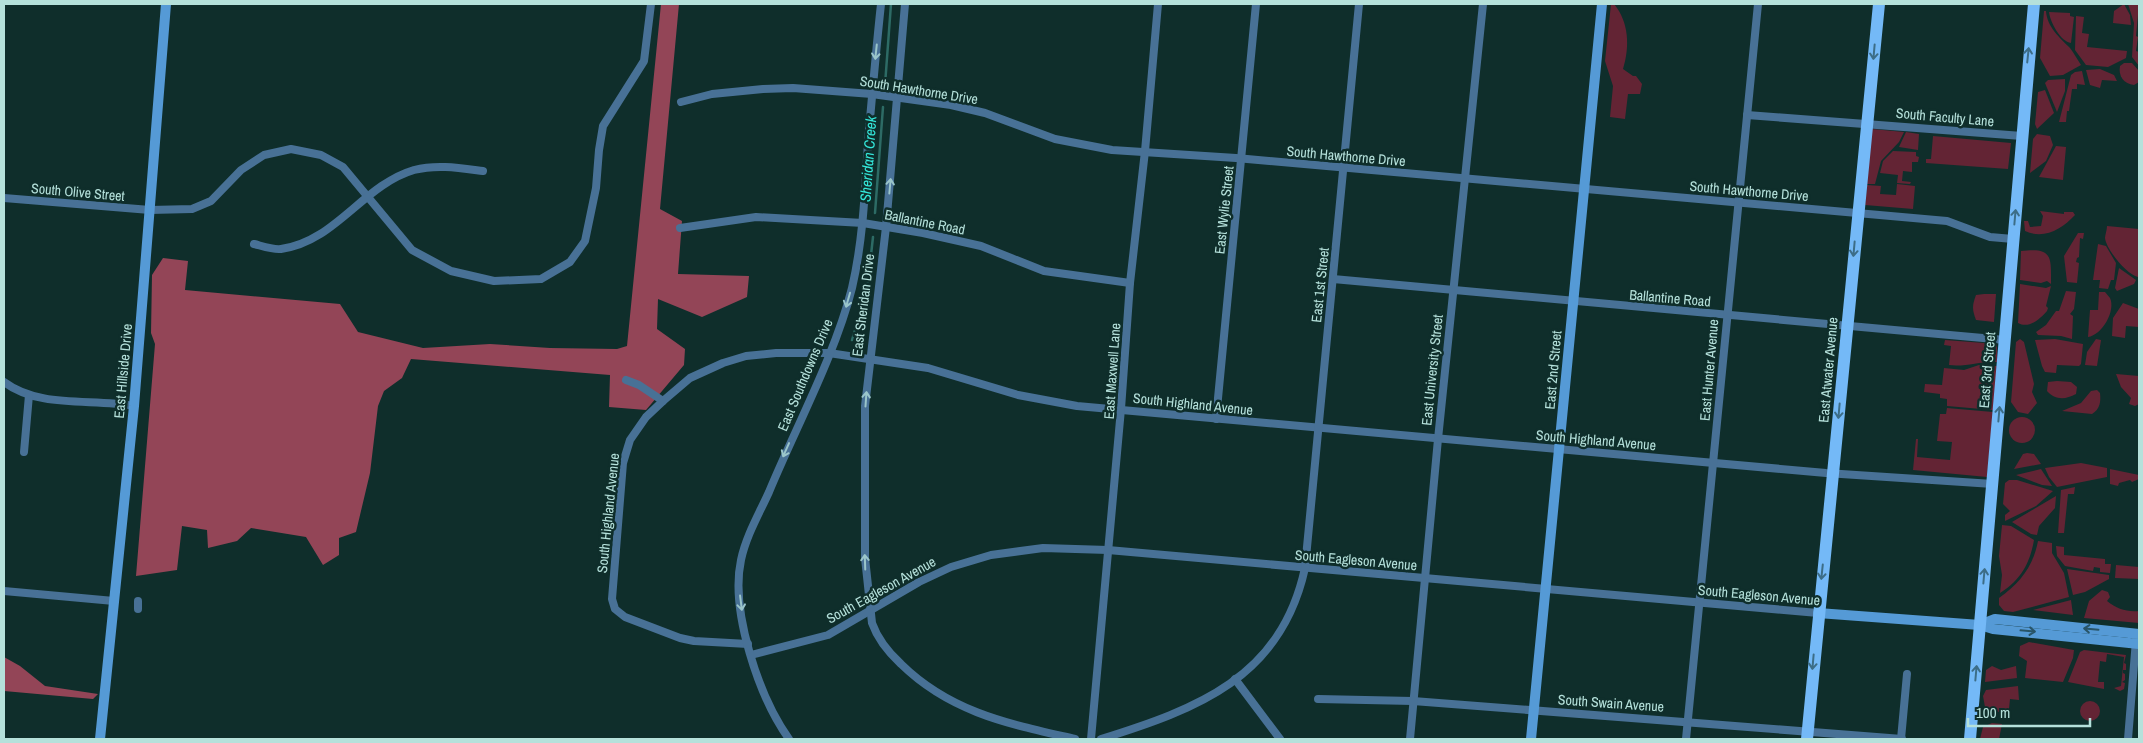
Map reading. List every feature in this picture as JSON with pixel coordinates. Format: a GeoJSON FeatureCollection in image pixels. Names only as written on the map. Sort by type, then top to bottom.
{"type":"FeatureCollection","features":[{"type":"Feature","properties":{"kind":"main road","name":"East Atwater Avenue"},"geometry":{"type":"LineString","coordinates":[[1807,735],[1879,4]]}},
{"type":"Feature","properties":{"kind":"main road","name":"East 3rd Street"},"geometry":{"type":"LineString","coordinates":[[1970,739],[2034,4]]}},
{"type":"Feature","properties":{"kind":"street","name":"East Hillside Drive"},"geometry":{"type":"LineString","coordinates":[[100,739],[134,406],[166,4]]}},
{"type":"Feature","properties":{"kind":"street","name":"South Olive Street"},"geometry":{"type":"LineString","coordinates":[[4,198],[150,210],[192,209],[211,201],[241,170],[264,155],[291,149],[321,155],[343,168],[412,250],[451,271],[494,281],[541,279],[563,268],[570,262],[585,241],[596,188],[598,150],[603,126],[644,61],[651,4]]}},
{"type":"Feature","properties":{"kind":"street","name":"East Southdowns Drive"},"geometry":{"type":"LineString","coordinates":[[789,739],[766,700],[748,644],[739,592],[741,559],[840,329],[852,289],[862,223],[872,94],[882,4]]}},
{"type":"Feature","properties":{"kind":"street","name":"East Sheridan Drive"},"geometry":{"type":"LineString","coordinates":[[905,4],[886,227],[869,358],[864,474],[865,558],[870,610],[875,633],[887,650],[939,696],[974,711],[1019,726],[1076,739]]}},
{"type":"Feature","properties":{"kind":"street","name":"East Maxwell Lane"},"geometry":{"type":"LineString","coordinates":[[1091,739],[1122,409],[1130,283],[1145,151],[1158,4]]}},
{"type":"Feature","properties":{"kind":"street","name":"East Wylie Street"},"geometry":{"type":"LineString","coordinates":[[1216,419],[1256,4]]}},
{"type":"Feature","properties":{"kind":"street","name":"East 1st Street"},"geometry":{"type":"LineString","coordinates":[[1101,739],[1182,712],[1200,703],[1235,679],[1263,654],[1287,622],[1298,599],[1305,568],[1359,4]]}},
{"type":"Feature","properties":{"kind":"street","name":"East University Street"},"geometry":{"type":"LineString","coordinates":[[1410,739],[1438,439],[1483,4]]}},
{"type":"Feature","properties":{"kind":"street","name":"East 2nd Street"},"geometry":{"type":"LineString","coordinates":[[1531,739],[1602,4]]}},
{"type":"Feature","properties":{"kind":"street","name":"East Hunter Avenue"},"geometry":{"type":"LineString","coordinates":[[1686,739],[1758,4]]}},
{"type":"Feature","properties":{"kind":"street","name":"South Hawthorne Drive"},"geometry":{"type":"LineString","coordinates":[[681,102],[712,94],[763,89],[793,88],[872,94],[951,104],[985,113],[1055,139],[1112,150],[1241,159],[1947,221],[1990,236],[2013,239]]}},
{"type":"Feature","properties":{"kind":"street","name":"South Faculty Lane"},"geometry":{"type":"LineString","coordinates":[[1747,114],[1867,122],[2022,136]]}},
{"type":"Feature","properties":{"kind":"street"},"geometry":{"type":"LineString","coordinates":[[254,244],[279,250],[303,244],[329,229],[389,181],[414,170],[436,166],[483,171]]}},
{"type":"Feature","properties":{"kind":"street","name":"Ballantine Road"},"geometry":{"type":"LineString","coordinates":[[680,228],[756,217],[862,223],[924,232],[981,246],[1044,271],[1130,283]]}},
{"type":"Feature","properties":{"kind":"street","name":"Ballantine Road"},"geometry":{"type":"LineString","coordinates":[[1333,279],[2005,340]]}},
{"type":"Feature","properties":{"kind":"street","name":"South Highland Avenue"},"geometry":{"type":"LineString","coordinates":[[748,644],[694,641],[680,638],[625,616],[615,609],[612,599],[613,576],[626,451],[638,427],[663,400],[690,378],[723,363],[746,356],[776,352],[829,352],[928,368],[1018,395],[1077,406],[1714,463],[1993,484]]}},
{"type":"Feature","properties":{"kind":"street"},"geometry":{"type":"LineString","coordinates":[[626,380],[639,385],[663,400]]}},
{"type":"Feature","properties":{"kind":"street"},"geometry":{"type":"LineString","coordinates":[[4,382],[29,394],[49,398],[134,406]]}},
{"type":"Feature","properties":{"kind":"street"},"geometry":{"type":"LineString","coordinates":[[24,452],[29,394]]}},
{"type":"Feature","properties":{"kind":"street","name":"South Eagleson Avenue"},"geometry":{"type":"LineString","coordinates":[[751,655],[828,635],[870,610],[951,567],[990,555],[1043,548],[1108,550],[1546,591],[1818,613],[1980,625],[1995,619],[2138,639]]}},
{"type":"Feature","properties":{"kind":"street"},"geometry":{"type":"LineString","coordinates":[[4,591],[114,601]]}},
{"type":"Feature","properties":{"kind":"street"},"geometry":{"type":"LineString","coordinates":[[2128,739],[2138,639]]}},
{"type":"Feature","properties":{"kind":"street"},"geometry":{"type":"LineString","coordinates":[[1902,739],[1907,674]]}},
{"type":"Feature","properties":{"kind":"street"},"geometry":{"type":"LineString","coordinates":[[1235,679],[1280,739]]}},
{"type":"Feature","properties":{"kind":"street","name":"South Swain Avenue"},"geometry":{"type":"LineString","coordinates":[[1318,699],[1413,701],[1687,722],[1807,735],[1902,739]]}},
{"type":"Feature","properties":{"kind":"shaded area"},"geometry":{"type":"Polygon","coordinates":[[[661,4],[679,4],[660,209],[682,221],[678,274],[749,276],[747,297],[702,317],[658,299],[657,329],[685,349],[684,365],[646,410],[609,407],[610,375],[411,359],[402,378],[384,391],[378,406],[370,473],[356,532],[339,538],[339,555],[323,565],[306,537],[251,528],[237,541],[208,548],[207,530],[182,526],[177,570],[136,576],[155,344],[151,333],[152,275],[163,258],[188,261],[185,290],[340,304],[358,332],[423,348],[490,344],[550,348],[617,349],[627,346],[661,4]]]}},
{"type":"Feature","properties":{"kind":"shaded area"},"geometry":{"type":"Polygon","coordinates":[[[1611,4],[1614,4],[1619,11],[1627,35],[1627,52],[1623,69],[1636,76],[1642,84],[1640,94],[1628,94],[1625,119],[1610,117],[1613,86],[1605,61],[1611,4]]]}},
{"type":"Feature","properties":{"kind":"shaded area"},"geometry":{"type":"Polygon","coordinates":[[[2124,4],[2130,15],[2131,25],[2113,23],[2114,11],[2124,4]]]}},
{"type":"Feature","properties":{"kind":"shaded area"},"geometry":{"type":"Polygon","coordinates":[[[2128,4],[2139,4],[2136,51],[2139,52],[2139,66],[2132,57],[2134,23],[2128,4]]]}},
{"type":"Feature","properties":{"kind":"shaded area"},"geometry":{"type":"Polygon","coordinates":[[[2044,11],[2046,11],[2051,27],[2070,48],[2081,65],[2063,75],[2050,76],[2040,58],[2044,11]]]}},
{"type":"Feature","properties":{"kind":"shaded area"},"geometry":{"type":"Polygon","coordinates":[[[2049,12],[2070,13],[2070,16],[2074,17],[2071,43],[2063,39],[2057,31],[2051,21],[2049,12]]]}},
{"type":"Feature","properties":{"kind":"shaded area"},"geometry":{"type":"Polygon","coordinates":[[[2076,16],[2084,17],[2082,33],[2089,34],[2087,47],[2127,51],[2126,58],[2108,67],[2086,65],[2075,50],[2076,16]]]}},
{"type":"Feature","properties":{"kind":"shaded area"},"geometry":{"type":"Polygon","coordinates":[[[2124,63],[2132,63],[2139,71],[2139,82],[2134,85],[2122,79],[2120,66],[2124,63]]]}},
{"type":"Feature","properties":{"kind":"shaded area"},"geometry":{"type":"Polygon","coordinates":[[[2100,69],[2114,75],[2117,81],[2102,80],[2100,88],[2090,85],[2086,70],[2100,69]]]}},
{"type":"Feature","properties":{"kind":"shaded area"},"geometry":{"type":"Polygon","coordinates":[[[2082,71],[2085,85],[2077,84],[2077,89],[2072,89],[2066,122],[2059,122],[2071,75],[2082,71]]]}},
{"type":"Feature","properties":{"kind":"shaded area"},"geometry":{"type":"Polygon","coordinates":[[[2065,79],[2065,91],[2057,112],[2045,83],[2048,80],[2065,79]]]}},
{"type":"Feature","properties":{"kind":"shaded area"},"geometry":{"type":"Polygon","coordinates":[[[2045,90],[2054,113],[2037,129],[2035,124],[2038,92],[2045,90]]]}},
{"type":"Feature","properties":{"kind":"shaded area"},"geometry":{"type":"Polygon","coordinates":[[[1872,129],[1904,132],[1899,142],[1881,161],[1875,184],[1867,184],[1872,129]]]}},
{"type":"Feature","properties":{"kind":"shaded area"},"geometry":{"type":"Polygon","coordinates":[[[1906,132],[1919,134],[1918,150],[1899,147],[1906,132]]]}},
{"type":"Feature","properties":{"kind":"shaded area"},"geometry":{"type":"Polygon","coordinates":[[[2037,134],[2050,136],[2053,145],[2046,161],[2030,173],[2033,139],[2037,134]]]}},
{"type":"Feature","properties":{"kind":"shaded area"},"geometry":{"type":"Polygon","coordinates":[[[1933,136],[2011,143],[2008,169],[1926,163],[1926,159],[1931,159],[1933,136]]]}},
{"type":"Feature","properties":{"kind":"shaded area"},"geometry":{"type":"Polygon","coordinates":[[[2056,146],[2066,147],[2063,180],[2039,177],[2056,146]]]}},
{"type":"Feature","properties":{"kind":"shaded area"},"geometry":{"type":"Polygon","coordinates":[[[1893,151],[1916,152],[1916,156],[1919,157],[1918,162],[1912,162],[1912,172],[1903,171],[1902,181],[1911,182],[1910,184],[1897,183],[1898,175],[1880,173],[1883,161],[1893,151]]]}},
{"type":"Feature","properties":{"kind":"shaded area"},"geometry":{"type":"Polygon","coordinates":[[[1897,184],[1915,186],[1913,209],[1865,205],[1867,185],[1881,186],[1880,194],[1896,195],[1897,184]]]}},
{"type":"Feature","properties":{"kind":"shaded area"},"geometry":{"type":"Polygon","coordinates":[[[2040,211],[2064,214],[2064,212],[2073,212],[2075,215],[2058,229],[2046,234],[2025,231],[2024,221],[2028,221],[2030,227],[2041,226],[2043,216],[2040,211]]]}},
{"type":"Feature","properties":{"kind":"shaded area"},"geometry":{"type":"Polygon","coordinates":[[[2107,226],[2139,229],[2138,277],[2128,272],[2113,255],[2106,243],[2107,226]]]}},
{"type":"Feature","properties":{"kind":"shaded area"},"geometry":{"type":"Polygon","coordinates":[[[2078,233],[2084,233],[2083,239],[2080,238],[2079,257],[2076,262],[2079,263],[2077,283],[2067,282],[2064,256],[2078,233]]]}},
{"type":"Feature","properties":{"kind":"shaded area"},"geometry":{"type":"Polygon","coordinates":[[[2098,244],[2106,246],[2116,263],[2114,280],[2111,280],[2108,289],[2099,288],[2100,280],[2093,280],[2098,244]]]}},
{"type":"Feature","properties":{"kind":"shaded area"},"geometry":{"type":"Polygon","coordinates":[[[2021,251],[2039,251],[2048,256],[2051,267],[2051,284],[2047,281],[2041,283],[2020,280],[2021,251]]]}},
{"type":"Feature","properties":{"kind":"shaded area"},"geometry":{"type":"Polygon","coordinates":[[[2119,268],[2136,280],[2134,284],[2117,291],[2115,288],[2119,268]]]}},
{"type":"Feature","properties":{"kind":"shaded area"},"geometry":{"type":"Polygon","coordinates":[[[2020,284],[2046,288],[2051,286],[2046,306],[2048,308],[2047,311],[2038,320],[2026,325],[2018,323],[2020,284]]]}},
{"type":"Feature","properties":{"kind":"shaded area"},"geometry":{"type":"Polygon","coordinates":[[[2066,291],[2076,292],[2074,309],[2070,314],[2073,316],[2072,339],[2061,336],[2038,335],[2036,332],[2046,325],[2056,311],[2059,311],[2066,291]]]}},
{"type":"Feature","properties":{"kind":"shaded area"},"geometry":{"type":"Polygon","coordinates":[[[2099,292],[2105,292],[2110,298],[2111,309],[2103,327],[2088,337],[2090,310],[2098,310],[2099,292]]]}},
{"type":"Feature","properties":{"kind":"shaded area"},"geometry":{"type":"Polygon","coordinates":[[[1996,294],[1994,322],[1976,320],[1973,308],[1976,295],[1996,294]]]}},
{"type":"Feature","properties":{"kind":"shaded area"},"geometry":{"type":"Polygon","coordinates":[[[2123,303],[2139,309],[2139,327],[2126,326],[2125,338],[2112,336],[2113,318],[2123,303]]]}},
{"type":"Feature","properties":{"kind":"shaded area"},"geometry":{"type":"Polygon","coordinates":[[[2020,339],[2024,342],[2034,384],[2032,392],[2037,403],[2028,414],[2018,412],[2011,402],[2016,342],[2020,339]]]}},
{"type":"Feature","properties":{"kind":"shaded area"},"geometry":{"type":"Polygon","coordinates":[[[2055,339],[2083,344],[2081,364],[2079,366],[2057,365],[2056,373],[2045,372],[2035,340],[2055,339]]]}},
{"type":"Feature","properties":{"kind":"shaded area"},"geometry":{"type":"Polygon","coordinates":[[[2096,339],[2101,340],[2097,366],[2085,365],[2087,352],[2096,339]]]}},
{"type":"Feature","properties":{"kind":"shaded area"},"geometry":{"type":"Polygon","coordinates":[[[1945,340],[1997,344],[1997,362],[1949,365],[1951,346],[1944,345],[1945,340]]]}},
{"type":"Feature","properties":{"kind":"shaded area"},"geometry":{"type":"Polygon","coordinates":[[[1979,365],[1997,366],[1993,410],[1947,406],[1947,399],[1940,398],[1940,394],[1924,392],[1925,384],[1942,385],[1944,368],[1964,370],[1979,365]]]}},
{"type":"Feature","properties":{"kind":"shaded area"},"geometry":{"type":"Polygon","coordinates":[[[2116,374],[2139,376],[2139,404],[2135,406],[2129,404],[2131,398],[2121,387],[2116,374]]]}},
{"type":"Feature","properties":{"kind":"shaded area"},"geometry":{"type":"Polygon","coordinates":[[[2048,382],[2071,382],[2077,387],[2076,394],[2060,398],[2050,394],[2047,391],[2048,382]]]}},
{"type":"Feature","properties":{"kind":"shaded area"},"geometry":{"type":"Polygon","coordinates":[[[2097,390],[2100,393],[2100,402],[2095,412],[2092,414],[2062,411],[2081,403],[2091,391],[2097,390]]]}},
{"type":"Feature","properties":{"kind":"shaded area"},"geometry":{"type":"Polygon","coordinates":[[[1947,408],[1993,412],[1987,477],[1913,470],[1916,439],[1918,439],[1917,457],[1950,460],[1952,442],[1937,441],[1940,414],[1946,414],[1947,408]]]}},
{"type":"Feature","properties":{"kind":"shaded area"},"geometry":{"type":"Polygon","coordinates":[[[2022,417],[2031,421],[2035,430],[2031,439],[2022,443],[2013,439],[2009,430],[2013,421],[2022,417]]]}},
{"type":"Feature","properties":{"kind":"shaded area"},"geometry":{"type":"Polygon","coordinates":[[[2023,454],[2034,454],[2041,464],[2014,469],[2023,454]]]}},
{"type":"Feature","properties":{"kind":"shaded area"},"geometry":{"type":"Polygon","coordinates":[[[2081,463],[2107,468],[2107,477],[2057,487],[2045,468],[2081,463]]]}},
{"type":"Feature","properties":{"kind":"shaded area"},"geometry":{"type":"Polygon","coordinates":[[[2041,469],[2052,486],[2042,485],[2016,475],[2041,469]]]}},
{"type":"Feature","properties":{"kind":"shaded area"},"geometry":{"type":"Polygon","coordinates":[[[2110,469],[2139,475],[2139,479],[2132,482],[2130,480],[2119,483],[2118,486],[2110,484],[2110,469]]]}},
{"type":"Feature","properties":{"kind":"shaded area"},"geometry":{"type":"Polygon","coordinates":[[[2009,480],[2017,480],[2053,491],[2036,506],[2005,521],[2005,515],[2010,511],[2003,504],[2005,483],[2009,480]]]}},
{"type":"Feature","properties":{"kind":"shaded area"},"geometry":{"type":"Polygon","coordinates":[[[2075,487],[2074,494],[2068,494],[2064,533],[2058,533],[2061,490],[2075,487]]]}},
{"type":"Feature","properties":{"kind":"shaded area"},"geometry":{"type":"Polygon","coordinates":[[[2056,496],[2055,508],[2039,526],[2037,535],[2031,534],[2012,522],[2056,496]]]}},
{"type":"Feature","properties":{"kind":"shaded area"},"geometry":{"type":"Polygon","coordinates":[[[2002,525],[2011,526],[2034,540],[2030,556],[2019,577],[2000,593],[2002,575],[1999,556],[2002,525]]]}},
{"type":"Feature","properties":{"kind":"shaded area"},"geometry":{"type":"Polygon","coordinates":[[[2038,541],[2052,543],[2052,553],[2064,573],[2069,597],[2013,612],[2004,611],[1999,605],[1999,598],[2025,574],[2033,559],[2038,541]]]}},
{"type":"Feature","properties":{"kind":"shaded area"},"geometry":{"type":"Polygon","coordinates":[[[2056,546],[2064,547],[2064,555],[2105,559],[2105,564],[2111,564],[2110,573],[2100,572],[2100,568],[2094,567],[2093,571],[2065,566],[2057,556],[2056,546]]]}},
{"type":"Feature","properties":{"kind":"shaded area"},"geometry":{"type":"Polygon","coordinates":[[[2116,565],[2139,567],[2139,579],[2115,578],[2116,565]]]}},
{"type":"Feature","properties":{"kind":"shaded area"},"geometry":{"type":"Polygon","coordinates":[[[2067,569],[2109,575],[2109,579],[2085,592],[2073,595],[2067,569]]]}},
{"type":"Feature","properties":{"kind":"shaded area"},"geometry":{"type":"Polygon","coordinates":[[[2102,590],[2108,592],[2110,597],[2107,601],[2114,606],[2130,611],[2139,611],[2139,623],[2084,618],[2089,601],[2102,590]]]}},
{"type":"Feature","properties":{"kind":"shaded area"},"geometry":{"type":"Polygon","coordinates":[[[2071,600],[2073,615],[2033,610],[2071,600]]]}},
{"type":"Feature","properties":{"kind":"shaded area"},"geometry":{"type":"Polygon","coordinates":[[[2029,642],[2074,650],[2073,658],[2063,682],[2025,678],[2027,661],[2019,656],[2020,646],[2029,642]]]}},
{"type":"Feature","properties":{"kind":"shaded area"},"geometry":{"type":"Polygon","coordinates":[[[2084,650],[2126,655],[2124,663],[2126,664],[2126,670],[2123,670],[2125,680],[2122,682],[2125,683],[2124,689],[2120,691],[2114,688],[2121,686],[2124,657],[2107,654],[2106,662],[2100,661],[2098,682],[2104,682],[2104,689],[2068,682],[2080,652],[2084,650]]]}},
{"type":"Feature","properties":{"kind":"shaded area"},"geometry":{"type":"Polygon","coordinates":[[[4,657],[20,666],[45,686],[98,694],[93,699],[4,691],[4,657]]]}},
{"type":"Feature","properties":{"kind":"shaded area"},"geometry":{"type":"Polygon","coordinates":[[[1992,666],[2001,670],[2016,666],[2017,678],[1985,682],[1986,670],[1992,666]]]}},
{"type":"Feature","properties":{"kind":"shaded area"},"geometry":{"type":"Polygon","coordinates":[[[2018,686],[2019,700],[2010,699],[2009,709],[2005,709],[2005,715],[1999,715],[1999,712],[1985,707],[1983,696],[1986,690],[2018,686]]]}},
{"type":"Feature","properties":{"kind":"shaded area"},"geometry":{"type":"Polygon","coordinates":[[[2090,701],[2097,704],[2100,711],[2097,718],[2090,721],[2083,718],[2080,711],[2083,704],[2090,701]]]}},
{"type":"Feature","properties":{"kind":"shaded area"},"geometry":{"type":"Polygon","coordinates":[[[1992,723],[2002,724],[1999,739],[1980,739],[1983,727],[1992,723]]]}},
{"type":"Feature","properties":{"kind":"waterway","name":"Sheridan Creek"},"geometry":{"type":"LineString","coordinates":[[885,85],[891,4]]}},
{"type":"Feature","properties":{"kind":"waterway","name":"Sheridan Creek"},"geometry":{"type":"LineString","coordinates":[[875,213],[883,107]]}},
{"type":"Feature","properties":{"kind":"waterway","name":"Sheridan Creek"},"geometry":{"type":"LineString","coordinates":[[852,340],[867,291],[873,237]]}}]}
